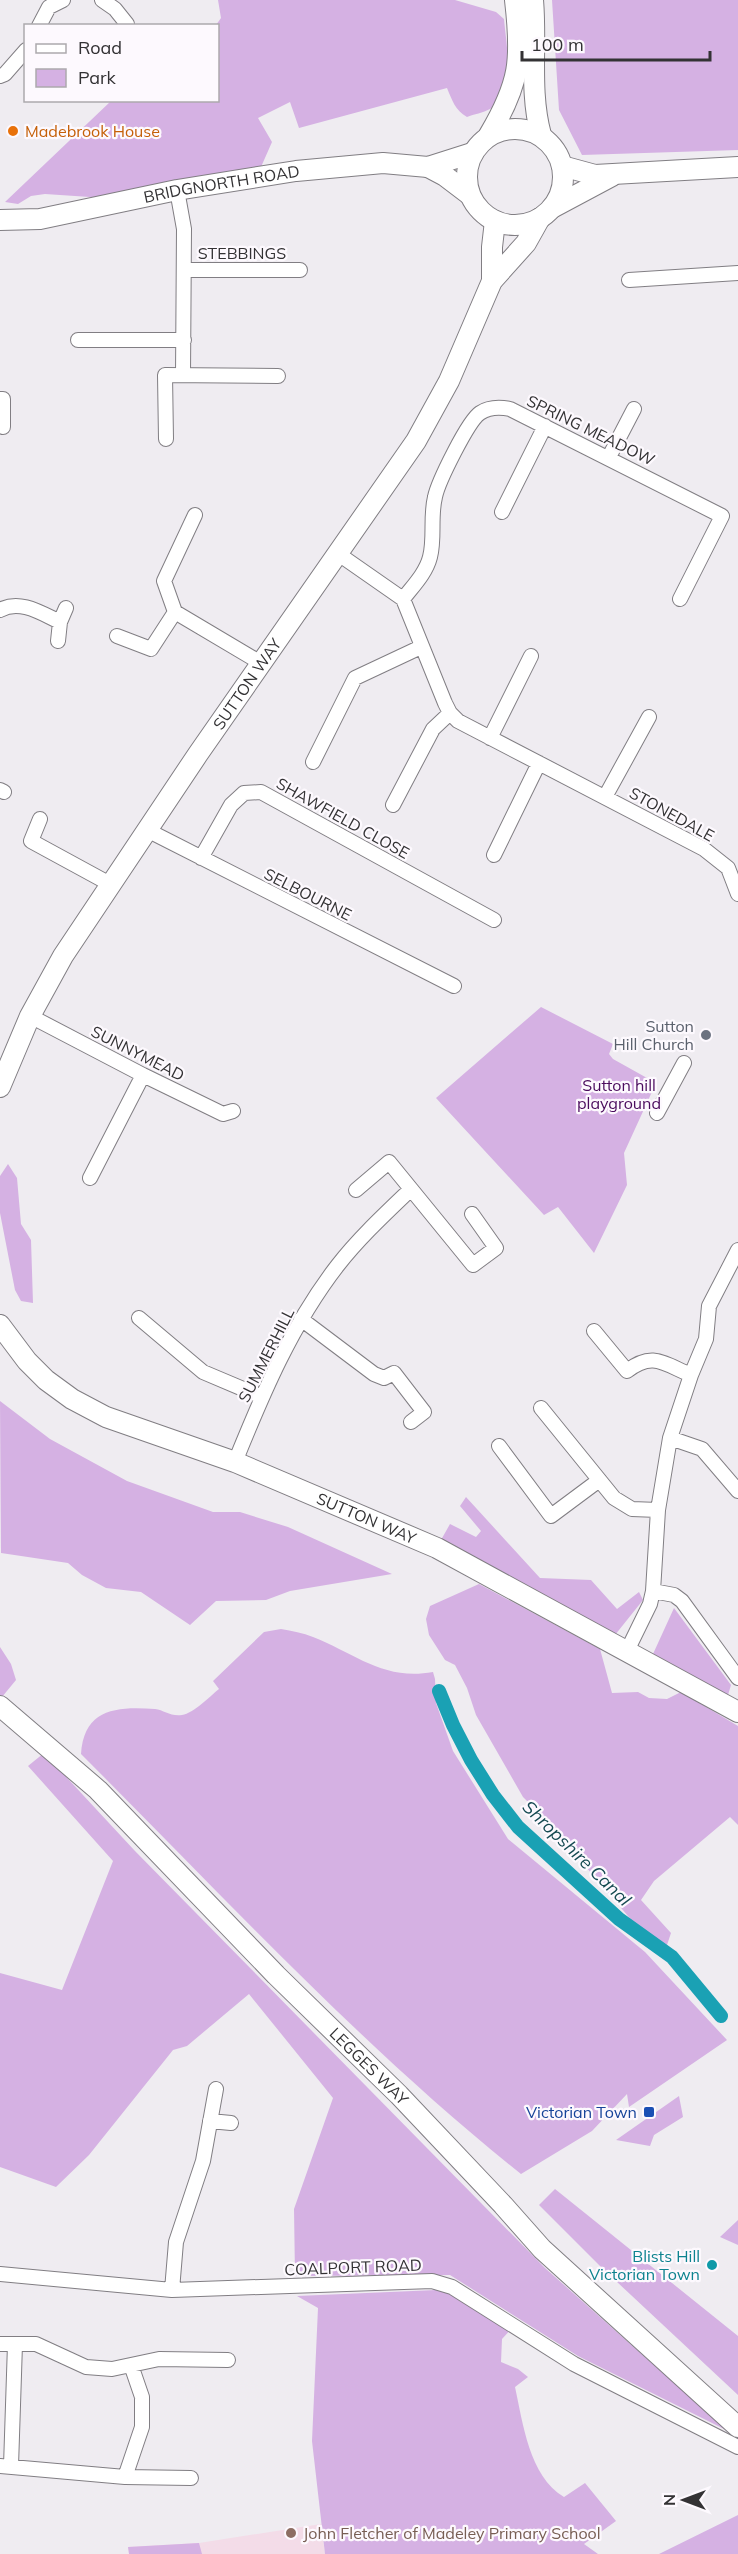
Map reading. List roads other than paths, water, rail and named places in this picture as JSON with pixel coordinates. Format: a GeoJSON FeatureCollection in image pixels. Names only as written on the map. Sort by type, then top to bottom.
{"type":"FeatureCollection","features":[{"type":"Feature","properties":{"kind":"street"},"geometry":{"type":"LineString","coordinates":[[40,24],[50,7],[63,0]]}},
{"type":"Feature","properties":{"kind":"street"},"geometry":{"type":"LineString","coordinates":[[102,0],[115,9],[127,24]]}},
{"type":"Feature","properties":{"kind":"street"},"geometry":{"type":"LineString","coordinates":[[470,195],[466,172],[472,153],[489,135],[505,109],[517,74],[515,0]]}},
{"type":"Feature","properties":{"kind":"street"},"geometry":{"type":"LineString","coordinates":[[533,0],[536,46],[534,99],[541,135]]}},
{"type":"Feature","properties":{"kind":"street"},"geometry":{"type":"LineString","coordinates":[[0,76],[5,74],[24,52]]}},
{"type":"Feature","properties":{"kind":"street"},"geometry":{"type":"LineString","coordinates":[[489,135],[514,128],[531,130],[541,135],[554,148],[562,166],[561,191],[546,213]]}},
{"type":"Feature","properties":{"kind":"street"},"geometry":{"type":"LineString","coordinates":[[472,153],[436,165],[445,176],[470,195],[482,213],[495,222],[516,225],[546,213],[594,184],[617,174]]}},
{"type":"Feature","properties":{"kind":"street","name":"BRIDGNORTH ROAD"},"geometry":{"type":"LineString","coordinates":[[0,220],[40,219],[177,190],[296,171],[383,163],[436,165]]}},
{"type":"Feature","properties":{"kind":"street"},"geometry":{"type":"LineString","coordinates":[[562,166],[595,175],[738,166]]}},
{"type":"Feature","properties":{"kind":"street","name":"STEBBINGS"},"geometry":{"type":"LineString","coordinates":[[177,190],[184,229],[183,375]]}},
{"type":"Feature","properties":{"kind":"street","name":"SUTTON WAY"},"geometry":{"type":"LineString","coordinates":[[0,1087],[30,1016],[63,956],[261,663],[416,441],[449,381],[492,281],[526,243],[546,213]]}},
{"type":"Feature","properties":{"kind":"street","name":"SUTTON WAY"},"geometry":{"type":"LineString","coordinates":[[492,281],[495,222]]}},
{"type":"Feature","properties":{"kind":"street","name":"STEBBINGS"},"geometry":{"type":"LineString","coordinates":[[184,270],[300,270]]}},
{"type":"Feature","properties":{"kind":"street"},"geometry":{"type":"LineString","coordinates":[[629,280],[738,273]]}},
{"type":"Feature","properties":{"kind":"street"},"geometry":{"type":"LineString","coordinates":[[78,340],[184,340]]}},
{"type":"Feature","properties":{"kind":"street"},"geometry":{"type":"LineString","coordinates":[[166,439],[165,375],[278,376]]}},
{"type":"Feature","properties":{"kind":"street"},"geometry":{"type":"LineString","coordinates":[[0,399],[3,399],[3,427]]}},
{"type":"Feature","properties":{"kind":"street","name":"SPRING MEADOW"},"geometry":{"type":"LineString","coordinates":[[403,599],[418,580],[430,557],[435,495],[468,427],[477,415],[486,409],[503,407],[609,457],[722,516],[680,599]]}},
{"type":"Feature","properties":{"kind":"street"},"geometry":{"type":"LineString","coordinates":[[609,457],[634,409]]}},
{"type":"Feature","properties":{"kind":"street"},"geometry":{"type":"LineString","coordinates":[[502,512],[545,426]]}},
{"type":"Feature","properties":{"kind":"street"},"geometry":{"type":"LineString","coordinates":[[195,515],[164,581],[175,612],[261,663]]}},
{"type":"Feature","properties":{"kind":"street"},"geometry":{"type":"LineString","coordinates":[[337,554],[403,599],[450,713],[433,729],[393,805]]}},
{"type":"Feature","properties":{"kind":"street"},"geometry":{"type":"LineString","coordinates":[[0,610],[16,606],[27,607],[60,622]]}},
{"type":"Feature","properties":{"kind":"street"},"geometry":{"type":"LineString","coordinates":[[58,641],[60,622],[66,608]]}},
{"type":"Feature","properties":{"kind":"street"},"geometry":{"type":"LineString","coordinates":[[117,636],[151,649],[175,612]]}},
{"type":"Feature","properties":{"kind":"street"},"geometry":{"type":"LineString","coordinates":[[313,762],[355,678],[421,647]]}},
{"type":"Feature","properties":{"kind":"street"},"geometry":{"type":"LineString","coordinates":[[490,738],[531,656]]}},
{"type":"Feature","properties":{"kind":"street","name":"STONEDALE"},"geometry":{"type":"LineString","coordinates":[[450,713],[458,721],[704,849],[728,868],[738,894]]}},
{"type":"Feature","properties":{"kind":"street","name":"STONEDALE"},"geometry":{"type":"LineString","coordinates":[[605,797],[649,717]]}},
{"type":"Feature","properties":{"kind":"street"},"geometry":{"type":"LineString","coordinates":[[494,855],[539,763]]}},
{"type":"Feature","properties":{"kind":"street","name":"SHAWFIELD CLOSE"},"geometry":{"type":"LineString","coordinates":[[201,858],[231,805],[244,793],[261,792],[494,920]]}},
{"type":"Feature","properties":{"kind":"street"},"geometry":{"type":"LineString","coordinates":[[40,819],[31,841],[110,884]]}},
{"type":"Feature","properties":{"kind":"street","name":"SELBOURNE"},"geometry":{"type":"LineString","coordinates":[[147,830],[454,986]]}},
{"type":"Feature","properties":{"kind":"street","name":"SUNNYMEAD"},"geometry":{"type":"LineString","coordinates":[[30,1016],[223,1114],[232,1111]]}},
{"type":"Feature","properties":{"kind":"street"},"geometry":{"type":"LineString","coordinates":[[657,1113],[684,1063]]}},
{"type":"Feature","properties":{"kind":"street"},"geometry":{"type":"LineString","coordinates":[[90,1178],[143,1075]]}},
{"type":"Feature","properties":{"kind":"street"},"geometry":{"type":"LineString","coordinates":[[356,1190],[389,1162],[472,1264],[496,1248],[472,1214]]}},
{"type":"Feature","properties":{"kind":"street","name":"SUMMERHILL"},"geometry":{"type":"LineString","coordinates":[[235,1462],[262,1397],[301,1319],[337,1266],[411,1189]]}},
{"type":"Feature","properties":{"kind":"street"},"geometry":{"type":"LineString","coordinates":[[627,1651],[650,1604],[653,1591],[658,1510],[670,1438],[706,1339],[710,1306],[738,1251]]}},
{"type":"Feature","properties":{"kind":"street"},"geometry":{"type":"LineString","coordinates":[[140,1318],[203,1371],[262,1397]]}},
{"type":"Feature","properties":{"kind":"street"},"geometry":{"type":"LineString","coordinates":[[301,1319],[374,1374],[384,1378],[394,1373],[423,1412],[411,1422]]}},
{"type":"Feature","properties":{"kind":"street","name":"SUTTON WAY"},"geometry":{"type":"LineString","coordinates":[[0,1325],[27,1361],[46,1380],[72,1399],[106,1417],[235,1462],[437,1548],[738,1712]]}},
{"type":"Feature","properties":{"kind":"street"},"geometry":{"type":"LineString","coordinates":[[594,1331],[627,1371],[640,1361],[648,1359],[691,1375]]}},
{"type":"Feature","properties":{"kind":"street"},"geometry":{"type":"LineString","coordinates":[[541,1408],[598,1481],[622,1504],[632,1509],[658,1510]]}},
{"type":"Feature","properties":{"kind":"street"},"geometry":{"type":"LineString","coordinates":[[670,1438],[702,1449],[738,1491]]}},
{"type":"Feature","properties":{"kind":"street"},"geometry":{"type":"LineString","coordinates":[[499,1446],[551,1516],[598,1481]]}},
{"type":"Feature","properties":{"kind":"street"},"geometry":{"type":"LineString","coordinates":[[653,1591],[674,1595],[682,1601],[738,1678]]}},
{"type":"Feature","properties":{"kind":"street","name":"LEGGES WAY"},"geometry":{"type":"LineString","coordinates":[[0,1706],[98,1790],[276,1975],[399,2095],[542,2249],[738,2427]]}},
{"type":"Feature","properties":{"kind":"street"},"geometry":{"type":"LineString","coordinates":[[172,2290],[176,2242],[203,2161],[216,2089]]}},
{"type":"Feature","properties":{"kind":"street"},"geometry":{"type":"LineString","coordinates":[[210,2121],[231,2123]]}},
{"type":"Feature","properties":{"kind":"street","name":"COALPORT ROAD"},"geometry":{"type":"LineString","coordinates":[[0,2274],[172,2290],[432,2281],[452,2287],[574,2364],[738,2447]]}},
{"type":"Feature","properties":{"kind":"street"},"geometry":{"type":"LineString","coordinates":[[0,2344],[36,2344],[86,2367],[112,2369],[159,2359],[228,2360]]}},
{"type":"Feature","properties":{"kind":"street"},"geometry":{"type":"LineString","coordinates":[[15,2344],[6,2466],[125,2476],[191,2478]]}},
{"type":"Feature","properties":{"kind":"street"},"geometry":{"type":"LineString","coordinates":[[125,2476],[142,2427],[141,2397],[131,2365]]}},
{"type":"Feature","properties":{"kind":"waterway","name":"Shropshire Canal"},"geometry":{"type":"LineString","coordinates":[[439,1691],[471,1760],[493,1795],[518,1827],[619,1919],[672,1957],[721,2016]]}},
{"type":"Feature","properties":{"kind":"place","name":"Madebrook House"},"geometry":{"type":"Point","coordinates":[13,131]}},
{"type":"Feature","properties":{"kind":"place","name":"Sutton Hill Church"},"geometry":{"type":"Point","coordinates":[706,1035]}},
{"type":"Feature","properties":{"kind":"place","name":"Victorian Town"},"geometry":{"type":"Point","coordinates":[649,2112]}},
{"type":"Feature","properties":{"kind":"place","name":"Blists Hill Victorian Town"},"geometry":{"type":"Point","coordinates":[712,2265]}},
{"type":"Feature","properties":{"kind":"place","name":"John Fletcher of Madeley Primary School"},"geometry":{"type":"Point","coordinates":[291,2533]}},
{"type":"Feature","properties":{"kind":"park label","name":"Sutton hill playground"},"geometry":{"type":"Point","coordinates":[619,1094]}}]}
